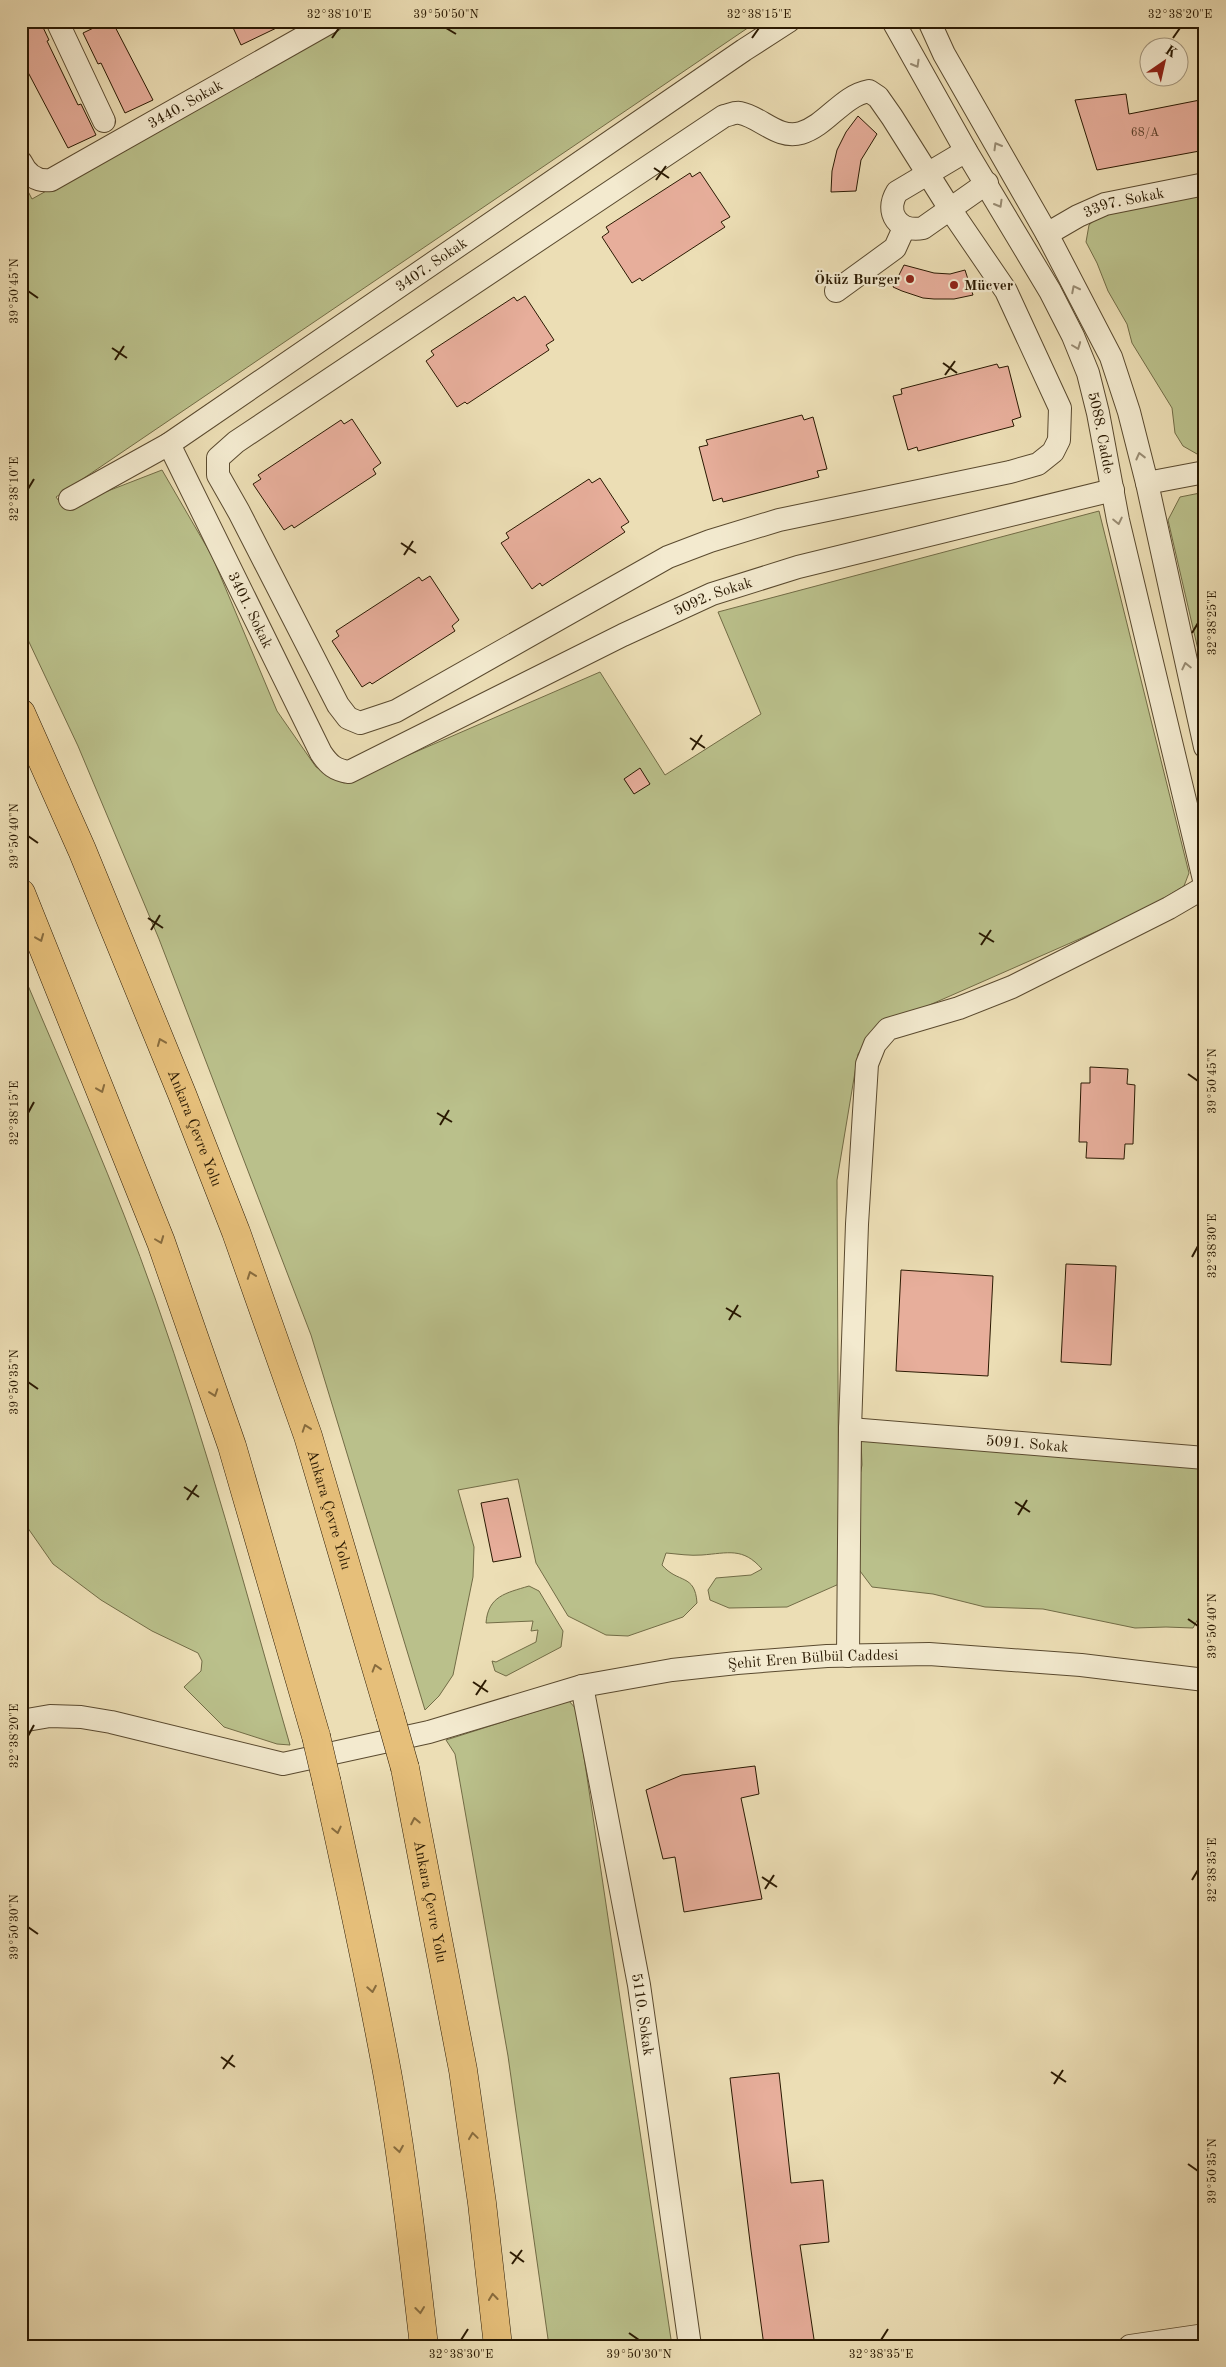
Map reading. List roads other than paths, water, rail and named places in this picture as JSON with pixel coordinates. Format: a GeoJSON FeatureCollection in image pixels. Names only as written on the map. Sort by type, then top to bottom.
{"type":"FeatureCollection","features":[{"type":"Feature","properties":{"kind":"highway","name":"Ankara Çevre Yolu"},"geometry":{"type":"LineString","coordinates":[[21,713],[86,859],[236,1232],[308,1436],[390,1715],[405,1768],[463,2070],[482,2203],[498,2346]]}},
{"type":"Feature","properties":{"kind":"highway"},"geometry":{"type":"LineString","coordinates":[[21,893],[162,1242],[232,1446],[316,1736],[365,1952],[389,2085],[408,2212],[424,2346]]}},
{"type":"Feature","properties":{"kind":"street"},"geometry":{"type":"LineString","coordinates":[[57,21],[104,121]]}},
{"type":"Feature","properties":{"kind":"street","name":"3440. Sokak"},"geometry":{"type":"LineString","coordinates":[[21,162],[30,175],[37,179],[51,180],[332,21]]}},
{"type":"Feature","properties":{"kind":"street","name":"3407. Sokak"},"geometry":{"type":"LineString","coordinates":[[70,499],[169,444],[727,61],[789,21]]}},
{"type":"Feature","properties":{"kind":"street","name":"5088. Cadde"},"geometry":{"type":"LineString","coordinates":[[893,21],[966,151],[987,183],[1050,291],[1073,336],[1088,373],[1154,677],[1205,886]]}},
{"type":"Feature","properties":{"kind":"street","name":"5088. Cadde"},"geometry":{"type":"LineString","coordinates":[[929,21],[944,54],[1048,234],[1111,357],[1130,412],[1205,747]]}},
{"type":"Feature","properties":{"kind":"street"},"geometry":{"type":"LineString","coordinates":[[869,91],[878,97],[892,116],[928,174],[1006,292],[1060,408],[1059,440],[1054,452],[1038,464],[1010,472],[779,520],[710,541],[668,558],[396,711],[360,723],[348,718],[338,706],[240,512],[218,475],[218,458],[236,442],[724,116],[738,112],[785,135],[801,133],[820,123],[856,94],[869,91]]}},
{"type":"Feature","properties":{"kind":"street"},"geometry":{"type":"LineString","coordinates":[[966,151],[897,192],[893,198],[892,214],[904,228],[912,230],[923,228],[987,183]]}},
{"type":"Feature","properties":{"kind":"street","name":"3397. Sokak"},"geometry":{"type":"LineString","coordinates":[[1048,234],[1078,216],[1105,204],[1205,184]]}},
{"type":"Feature","properties":{"kind":"street"},"geometry":{"type":"LineString","coordinates":[[836,291],[895,248],[904,228]]}},
{"type":"Feature","properties":{"kind":"street","name":"3401. Sokak"},"geometry":{"type":"LineString","coordinates":[[169,444],[321,754],[329,765],[340,771]]}},
{"type":"Feature","properties":{"kind":"street"},"geometry":{"type":"LineString","coordinates":[[1147,483],[1205,472]]}},
{"type":"Feature","properties":{"kind":"street","name":"5092. Sokak"},"geometry":{"type":"LineString","coordinates":[[340,771],[349,772],[359,769],[623,635],[712,594],[798,567],[1113,490]]}},
{"type":"Feature","properties":{"kind":"street"},"geometry":{"type":"LineString","coordinates":[[848,1656],[850,1429],[857,1224],[867,1064],[875,1044],[888,1030],[958,1008],[1012,986],[1169,908],[1205,886]]}},
{"type":"Feature","properties":{"kind":"street","name":"5091. Sokak"},"geometry":{"type":"LineString","coordinates":[[850,1429],[1205,1458]]}},
{"type":"Feature","properties":{"kind":"street","name":"Şehit Eren Bülbül Caddesi"},"geometry":{"type":"LineString","coordinates":[[21,1721],[50,1716],[96,1719],[283,1764],[429,1732],[582,1686],[672,1670],[736,1662],[929,1654],[1052,1663],[1205,1680]]}},
{"type":"Feature","properties":{"kind":"street","name":"5110. Sokak"},"geometry":{"type":"LineString","coordinates":[[582,1686],[639,1985],[690,2346]]}},
{"type":"Feature","properties":{"kind":"street"},"geometry":{"type":"LineString","coordinates":[[1130,2346],[1205,2334]]}},
{"type":"Feature","properties":{"kind":"place","name":"Öküz Burger"},"geometry":{"type":"Point","coordinates":[910,279]}},
{"type":"Feature","properties":{"kind":"place","name":"Mücver"},"geometry":{"type":"Point","coordinates":[954,285]}}]}
